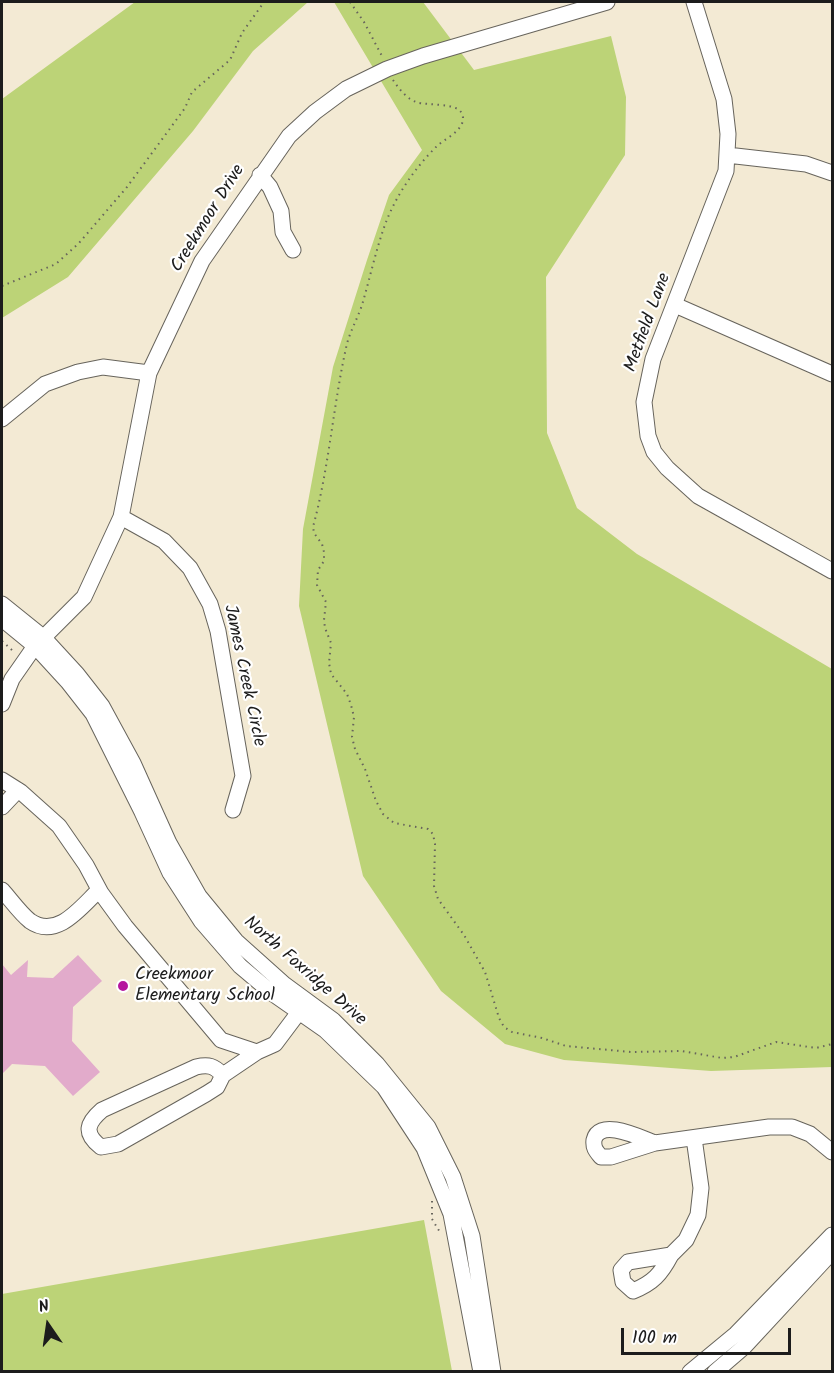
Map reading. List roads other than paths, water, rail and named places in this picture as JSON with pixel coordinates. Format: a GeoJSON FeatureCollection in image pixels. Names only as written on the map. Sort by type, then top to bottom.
{"type":"FeatureCollection","features":[{"type":"Feature","properties":{"kind":"street","name":"Creekmoor Drive"},"geometry":{"type":"LineString","coordinates":[[2,704],[12,679],[39,641],[84,597],[121,517],[149,373],[202,261],[289,136],[315,112],[346,89],[388,68],[607,2]]}},
{"type":"Feature","properties":{"kind":"street","name":"Metfield Lane"},"geometry":{"type":"LineString","coordinates":[[694,2],[724,99],[728,134],[726,171],[653,359],[644,402],[648,436],[654,452],[667,468],[698,496],[832,571]]}},
{"type":"Feature","properties":{"kind":"street"},"geometry":{"type":"LineString","coordinates":[[727,155],[806,164],[832,173]]}},
{"type":"Feature","properties":{"kind":"street"},"geometry":{"type":"LineString","coordinates":[[260,175],[270,187],[281,211],[283,232],[293,250]]}},
{"type":"Feature","properties":{"kind":"street"},"geometry":{"type":"LineString","coordinates":[[675,305],[832,374]]}},
{"type":"Feature","properties":{"kind":"street"},"geometry":{"type":"LineString","coordinates":[[2,419],[45,384],[78,372],[104,368],[149,373]]}},
{"type":"Feature","properties":{"kind":"street","name":"James Creek Circle"},"geometry":{"type":"LineString","coordinates":[[121,517],[164,541],[190,568],[210,604],[218,631],[243,776],[233,810]]}},
{"type":"Feature","properties":{"kind":"street","name":"North Foxridge Drive"},"geometry":{"type":"LineString","coordinates":[[2,604],[39,641],[93,714],[170,873],[201,921],[240,966],[272,993],[333,1020],[389,1078],[428,1127],[453,1177],[472,1236],[493,1371]]}},
{"type":"Feature","properties":{"kind":"street","name":"North Foxridge Drive"},"geometry":{"type":"LineString","coordinates":[[2,619],[39,641]]}},
{"type":"Feature","properties":{"kind":"street"},"geometry":{"type":"LineString","coordinates":[[2,780],[18,790],[59,826],[86,865],[99,890],[125,926],[221,1040],[257,1052]]}},
{"type":"Feature","properties":{"kind":"street"},"geometry":{"type":"LineString","coordinates":[[2,807],[18,790]]}},
{"type":"Feature","properties":{"kind":"street"},"geometry":{"type":"LineString","coordinates":[[2,890],[29,920],[40,927],[52,927],[66,920],[99,890]]}},
{"type":"Feature","properties":{"kind":"street"},"geometry":{"type":"LineString","coordinates":[[223,1075],[215,1067],[206,1064],[102,1110],[91,1120],[89,1131],[93,1140],[101,1146],[109,1147],[118,1144],[217,1087],[223,1075],[257,1052],[275,1044],[303,1007]]}},
{"type":"Feature","properties":{"kind":"street","name":"North Foxridge Drive"},"geometry":{"type":"LineString","coordinates":[[303,1007],[384,1087],[424,1148],[451,1214],[481,1371]]}},
{"type":"Feature","properties":{"kind":"street"},"geometry":{"type":"LineString","coordinates":[[654,1143],[769,1127],[792,1127],[829,1143]]}},
{"type":"Feature","properties":{"kind":"street"},"geometry":{"type":"LineString","coordinates":[[671,1255],[686,1240],[698,1215],[701,1188],[694,1138]]}},
{"type":"Feature","properties":{"kind":"street"},"geometry":{"type":"LineString","coordinates":[[690,1371],[736,1334],[832,1235]]}},
{"type":"Feature","properties":{"kind":"street"},"geometry":{"type":"LineString","coordinates":[[715,1371],[745,1346],[832,1252]]}},
{"type":"Feature","properties":{"kind":"place","name":"Creekmoor Elementary School"},"geometry":{"type":"Point","coordinates":[123,986]}}]}
